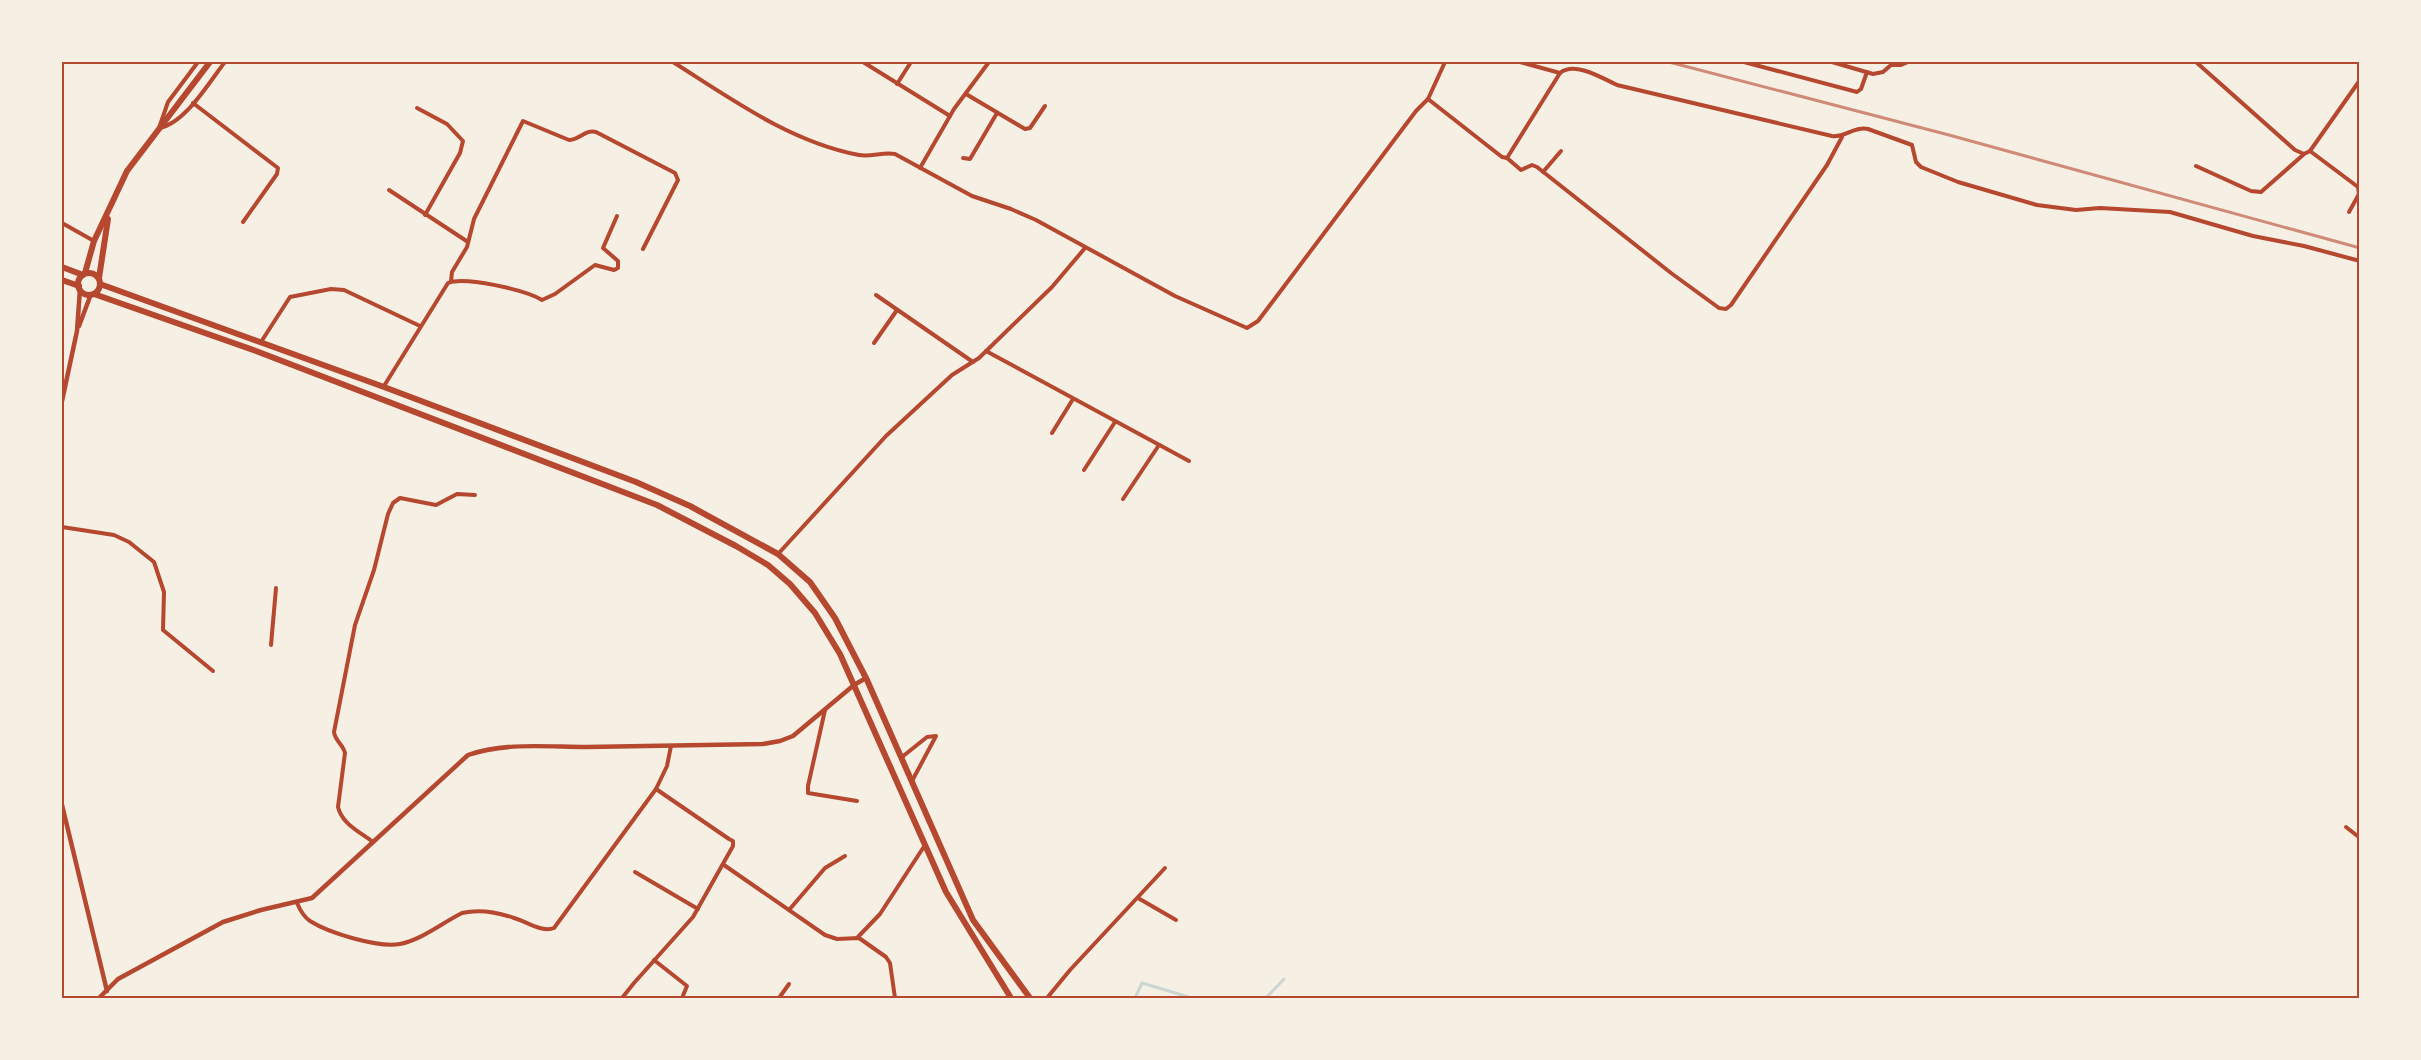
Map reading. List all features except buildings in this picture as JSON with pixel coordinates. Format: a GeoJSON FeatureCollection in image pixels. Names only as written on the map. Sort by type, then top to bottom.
{"type":"FeatureCollection","features":[{"type":"Feature","properties":{"kind":"main road"},"geometry":{"type":"LineString","coordinates":[[79,287],[94,241],[127,171],[210,62]]}},
{"type":"Feature","properties":{"kind":"main road"},"geometry":{"type":"LineString","coordinates":[[92,294],[100,281],[109,212]]}},
{"type":"Feature","properties":{"kind":"main road"},"geometry":{"type":"LineString","coordinates":[[62,267],[84,274],[95,274],[100,281],[636,482],[690,506],[778,554],[810,582],[836,618],[902,756],[945,860],[973,920],[1030,999]]}},
{"type":"Feature","properties":{"kind":"main road"},"geometry":{"type":"LineString","coordinates":[[62,280],[79,287],[84,293],[368,393],[657,505],[768,565],[790,584],[815,613],[828,633],[962,921],[1011,999]]}},
{"type":"Feature","properties":{"kind":"street"},"geometry":{"type":"LineString","coordinates":[[159,128],[168,102],[198,62]]}},
{"type":"Feature","properties":{"kind":"street"},"geometry":{"type":"LineString","coordinates":[[159,128],[174,123],[225,62]]}},
{"type":"Feature","properties":{"kind":"street"},"geometry":{"type":"LineString","coordinates":[[672,62],[729,98],[795,134],[862,156],[896,154],[972,196],[1036,220],[1175,296],[1247,328],[1258,321],[1416,111],[1428,99],[1445,62]]}},
{"type":"Feature","properties":{"kind":"street"},"geometry":{"type":"LineString","coordinates":[[863,62],[950,116]]}},
{"type":"Feature","properties":{"kind":"street"},"geometry":{"type":"LineString","coordinates":[[897,84],[911,62]]}},
{"type":"Feature","properties":{"kind":"street"},"geometry":{"type":"LineString","coordinates":[[920,168],[950,116],[989,62]]}},
{"type":"Feature","properties":{"kind":"street"},"geometry":{"type":"LineString","coordinates":[[1520,62],[1560,73]]}},
{"type":"Feature","properties":{"kind":"street"},"geometry":{"type":"LineString","coordinates":[[1744,62],[1857,92],[1862,89],[1867,72]]}},
{"type":"Feature","properties":{"kind":"street"},"geometry":{"type":"LineString","coordinates":[[1832,62],[1879,73],[1891,65],[1908,62]]}},
{"type":"Feature","properties":{"kind":"street"},"geometry":{"type":"LineString","coordinates":[[2196,62],[2295,150],[2304,154]]}},
{"type":"Feature","properties":{"kind":"street"},"geometry":{"type":"LineString","coordinates":[[1507,158],[1560,73],[1565,69],[1580,70],[1617,85],[1827,135],[1843,136],[1861,128],[1903,140],[1912,145],[1916,162],[1921,166],[1958,182],[2037,205],[2076,210],[2110,208],[2170,212],[2253,236],[2304,246],[2360,261]]}},
{"type":"Feature","properties":{"kind":"street"},"geometry":{"type":"LineString","coordinates":[[2196,166],[2251,191],[2261,192],[2304,154],[2310,152],[2360,80]]}},
{"type":"Feature","properties":{"kind":"street"},"geometry":{"type":"LineString","coordinates":[[966,94],[1028,130],[1045,106]]}},
{"type":"Feature","properties":{"kind":"street"},"geometry":{"type":"LineString","coordinates":[[1428,99],[1502,157],[1507,158],[1519,170],[1523,171],[1532,165],[1543,172],[1671,273],[1719,308],[1725,309],[1731,305],[1827,165],[1843,136]]}},
{"type":"Feature","properties":{"kind":"street"},"geometry":{"type":"LineString","coordinates":[[193,103],[278,168],[278,174],[243,222]]}},
{"type":"Feature","properties":{"kind":"street"},"geometry":{"type":"LineString","coordinates":[[417,108],[447,124],[462,138],[461,151],[425,215]]}},
{"type":"Feature","properties":{"kind":"street"},"geometry":{"type":"LineString","coordinates":[[963,158],[970,159],[998,113]]}},
{"type":"Feature","properties":{"kind":"street"},"geometry":{"type":"LineString","coordinates":[[451,281],[452,272],[465,252],[474,219],[520,123],[525,121],[569,140],[588,131],[596,132],[675,173],[678,180],[643,249]]}},
{"type":"Feature","properties":{"kind":"street"},"geometry":{"type":"LineString","coordinates":[[1543,172],[1561,151]]}},
{"type":"Feature","properties":{"kind":"street"},"geometry":{"type":"LineString","coordinates":[[2310,152],[2358,187],[2358,194],[2349,212]]}},
{"type":"Feature","properties":{"kind":"street"},"geometry":{"type":"LineString","coordinates":[[389,190],[468,242]]}},
{"type":"Feature","properties":{"kind":"street"},"geometry":{"type":"LineString","coordinates":[[384,387],[420,326],[446,285],[451,281],[495,284],[530,294],[542,300],[555,294],[595,265],[614,270],[619,266],[603,248],[617,216]]}},
{"type":"Feature","properties":{"kind":"street"},"geometry":{"type":"LineString","coordinates":[[62,223],[94,241]]}},
{"type":"Feature","properties":{"kind":"street"},"geometry":{"type":"LineString","coordinates":[[778,554],[886,436],[952,375],[986,351],[1059,281],[1085,248]]}},
{"type":"Feature","properties":{"kind":"street"},"geometry":{"type":"LineString","coordinates":[[62,400],[77,331],[79,287]]}},
{"type":"Feature","properties":{"kind":"street"},"geometry":{"type":"LineString","coordinates":[[261,342],[290,297],[331,289],[351,292],[420,326]]}},
{"type":"Feature","properties":{"kind":"street"},"geometry":{"type":"LineString","coordinates":[[77,331],[92,294]]}},
{"type":"Feature","properties":{"kind":"street"},"geometry":{"type":"LineString","coordinates":[[876,295],[973,362]]}},
{"type":"Feature","properties":{"kind":"street"},"geometry":{"type":"LineString","coordinates":[[874,343],[897,310]]}},
{"type":"Feature","properties":{"kind":"street"},"geometry":{"type":"LineString","coordinates":[[986,351],[1189,461]]}},
{"type":"Feature","properties":{"kind":"street"},"geometry":{"type":"LineString","coordinates":[[1052,433],[1073,399]]}},
{"type":"Feature","properties":{"kind":"street"},"geometry":{"type":"LineString","coordinates":[[1084,470],[1115,422]]}},
{"type":"Feature","properties":{"kind":"street"},"geometry":{"type":"LineString","coordinates":[[1123,499],[1159,445]]}},
{"type":"Feature","properties":{"kind":"street"},"geometry":{"type":"LineString","coordinates":[[374,842],[347,823],[338,807],[345,753],[344,748],[334,737],[334,732],[355,625],[377,561],[386,520],[393,503],[400,498],[436,505],[457,494],[475,495]]}},
{"type":"Feature","properties":{"kind":"street"},"geometry":{"type":"LineString","coordinates":[[62,527],[114,535],[129,542],[154,562],[164,592],[163,630],[213,671]]}},
{"type":"Feature","properties":{"kind":"street"},"geometry":{"type":"LineString","coordinates":[[271,645],[276,588]]}},
{"type":"Feature","properties":{"kind":"street"},"geometry":{"type":"LineString","coordinates":[[99,999],[118,979],[223,922],[312,898],[459,762],[480,751],[506,747],[671,746],[780,741],[802,729],[826,707],[866,678]]}},
{"type":"Feature","properties":{"kind":"street"},"geometry":{"type":"LineString","coordinates":[[826,707],[808,793],[857,801]]}},
{"type":"Feature","properties":{"kind":"street"},"geometry":{"type":"LineString","coordinates":[[902,756],[929,736],[936,736],[912,781]]}},
{"type":"Feature","properties":{"kind":"street"},"geometry":{"type":"LineString","coordinates":[[297,903],[306,918],[318,925],[383,944],[398,944],[413,940],[468,911],[505,915],[550,930],[559,924],[656,789],[667,766],[671,746]]}},
{"type":"Feature","properties":{"kind":"street"},"geometry":{"type":"LineString","coordinates":[[622,999],[698,909],[733,846],[733,842],[656,789]]}},
{"type":"Feature","properties":{"kind":"street"},"geometry":{"type":"LineString","coordinates":[[62,805],[109,999]]}},
{"type":"Feature","properties":{"kind":"street"},"geometry":{"type":"LineString","coordinates":[[2346,827],[2360,838]]}},
{"type":"Feature","properties":{"kind":"street"},"geometry":{"type":"LineString","coordinates":[[856,938],[880,914],[925,845]]}},
{"type":"Feature","properties":{"kind":"street"},"geometry":{"type":"LineString","coordinates":[[789,910],[825,868],[845,856]]}},
{"type":"Feature","properties":{"kind":"street"},"geometry":{"type":"LineString","coordinates":[[724,865],[833,939],[862,940],[888,960],[895,999]]}},
{"type":"Feature","properties":{"kind":"street"},"geometry":{"type":"LineString","coordinates":[[1047,999],[1078,961],[1165,868]]}},
{"type":"Feature","properties":{"kind":"street"},"geometry":{"type":"LineString","coordinates":[[635,872],[698,909]]}},
{"type":"Feature","properties":{"kind":"street"},"geometry":{"type":"LineString","coordinates":[[1138,898],[1176,920]]}},
{"type":"Feature","properties":{"kind":"street"},"geometry":{"type":"LineString","coordinates":[[654,960],[685,983],[688,989],[682,999]]}},
{"type":"Feature","properties":{"kind":"street"},"geometry":{"type":"LineString","coordinates":[[778,999],[789,984]]}},
{"type":"Feature","properties":{"kind":"waterway"},"geometry":{"type":"LineString","coordinates":[[1262,998],[1267,997],[1284,979]]}},
{"type":"Feature","properties":{"kind":"waterway"},"geometry":{"type":"LineString","coordinates":[[1135,998],[1142,983],[1192,998]]}},
{"type":"Feature","properties":{"kind":"railway"},"geometry":{"type":"LineString","coordinates":[[1669,62],[1949,135],[2360,248]]}}]}
